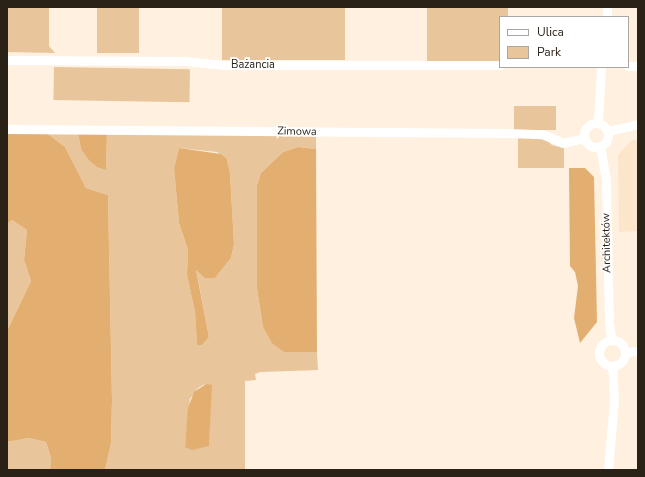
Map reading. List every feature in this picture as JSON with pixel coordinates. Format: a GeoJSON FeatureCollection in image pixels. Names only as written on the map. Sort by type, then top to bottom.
{"type":"FeatureCollection","features":[{"type":"Feature","properties":{"kind":"street","name":"Bażancia"},"geometry":{"type":"LineString","coordinates":[[7,60],[185,61],[224,65],[499,65]]}},
{"type":"Feature","properties":{"kind":"street"},"geometry":{"type":"LineString","coordinates":[[598,123],[601,68]]}},
{"type":"Feature","properties":{"kind":"street"},"geometry":{"type":"LineString","coordinates":[[598,123],[608,131]]}},
{"type":"Feature","properties":{"kind":"street"},"geometry":{"type":"LineString","coordinates":[[598,123],[588,126],[584,138],[589,144],[600,146],[607,141],[608,131]]}},
{"type":"Feature","properties":{"kind":"street"},"geometry":{"type":"LineString","coordinates":[[608,131],[638,124]]}},
{"type":"Feature","properties":{"kind":"street","name":"Zimowa"},"geometry":{"type":"LineString","coordinates":[[7,129],[508,133],[542,134],[563,143],[584,138]]}},
{"type":"Feature","properties":{"kind":"street","name":"Architektów"},"geometry":{"type":"LineString","coordinates":[[600,146],[606,181],[609,322],[611,339]]}},
{"type":"Feature","properties":{"kind":"street"},"geometry":{"type":"LineString","coordinates":[[611,339],[620,342],[626,352],[623,361],[612,366],[603,362],[599,354],[602,344],[611,339]]}},
{"type":"Feature","properties":{"kind":"street"},"geometry":{"type":"LineString","coordinates":[[626,352],[638,351]]}},
{"type":"Feature","properties":{"kind":"street"},"geometry":{"type":"LineString","coordinates":[[608,470],[613,426],[612,366]]}},
{"type":"Feature","properties":{"kind":"shaded area"},"geometry":{"type":"Polygon","coordinates":[[[7,133],[48,134],[65,147],[86,188],[108,195],[112,400],[111,443],[105,470],[50,470],[51,458],[46,442],[29,438],[7,442],[7,331],[31,281],[24,260],[27,230],[12,220],[7,224],[7,133]]]}},
{"type":"Feature","properties":{"kind":"shaded area"},"geometry":{"type":"Polygon","coordinates":[[[107,133],[106,170],[97,167],[89,160],[81,149],[78,134],[107,133]]]}},
{"type":"Feature","properties":{"kind":"shaded area"},"geometry":{"type":"Polygon","coordinates":[[[632,140],[638,141],[638,231],[619,232],[618,155],[632,140]]]}},
{"type":"Feature","properties":{"kind":"shaded area"},"geometry":{"type":"Polygon","coordinates":[[[298,147],[316,149],[317,352],[284,352],[272,343],[263,327],[257,289],[257,185],[261,173],[283,152],[298,147]]]}},
{"type":"Feature","properties":{"kind":"shaded area"},"geometry":{"type":"Polygon","coordinates":[[[179,148],[221,154],[227,159],[230,173],[234,244],[231,258],[215,278],[205,278],[196,270],[209,337],[202,345],[197,345],[195,312],[187,275],[188,250],[179,223],[174,168],[179,148]]]}},
{"type":"Feature","properties":{"kind":"shaded area"},"geometry":{"type":"Polygon","coordinates":[[[569,168],[585,168],[594,177],[597,322],[580,343],[574,318],[578,286],[575,272],[570,266],[569,168]]]}},
{"type":"Feature","properties":{"kind":"shaded area"},"geometry":{"type":"Polygon","coordinates":[[[206,384],[212,385],[209,446],[192,450],[185,447],[188,408],[194,392],[206,384]]]}},
{"type":"Feature","properties":{"kind":"green space"},"geometry":{"type":"Polygon","coordinates":[[[7,7],[49,7],[49,46],[55,53],[7,52],[7,7]]]}},
{"type":"Feature","properties":{"kind":"green space"},"geometry":{"type":"Polygon","coordinates":[[[97,7],[139,7],[139,53],[97,53],[97,7]]]}},
{"type":"Feature","properties":{"kind":"green space"},"geometry":{"type":"Polygon","coordinates":[[[222,7],[345,7],[345,60],[222,60],[222,7]]]}},
{"type":"Feature","properties":{"kind":"green space"},"geometry":{"type":"Polygon","coordinates":[[[427,7],[508,7],[508,16],[499,16],[499,61],[427,61],[427,7]]]}},
{"type":"Feature","properties":{"kind":"green space"},"geometry":{"type":"Polygon","coordinates":[[[54,67],[190,69],[189,102],[53,100],[54,67]]]}},
{"type":"Feature","properties":{"kind":"green space"},"geometry":{"type":"Polygon","coordinates":[[[514,106],[556,106],[556,130],[514,130],[514,106]]]}},
{"type":"Feature","properties":{"kind":"green space"},"geometry":{"type":"Polygon","coordinates":[[[107,133],[316,136],[316,149],[298,147],[283,152],[261,173],[257,185],[257,289],[263,327],[284,352],[317,352],[318,370],[260,372],[255,374],[256,380],[245,381],[245,470],[105,470],[111,443],[112,400],[108,195],[86,188],[65,147],[48,134],[78,134],[81,149],[106,169],[107,133]],[[179,148],[174,168],[179,223],[188,250],[187,275],[195,312],[197,344],[202,345],[209,337],[196,269],[202,275],[215,278],[231,258],[234,244],[230,173],[227,159],[217,152],[179,148]],[[205,384],[198,388],[190,399],[185,446],[209,446],[210,407],[205,384]]]}},
{"type":"Feature","properties":{"kind":"green space"},"geometry":{"type":"Polygon","coordinates":[[[518,137],[545,138],[552,145],[564,148],[564,168],[518,168],[518,137]]]}},
{"type":"Feature","properties":{"kind":"green space"},"geometry":{"type":"Polygon","coordinates":[[[12,220],[27,230],[24,260],[31,281],[7,331],[7,224],[12,220]]]}},
{"type":"Feature","properties":{"kind":"green space"},"geometry":{"type":"Polygon","coordinates":[[[29,438],[46,442],[51,458],[50,470],[7,470],[7,442],[29,438]]]}}]}
